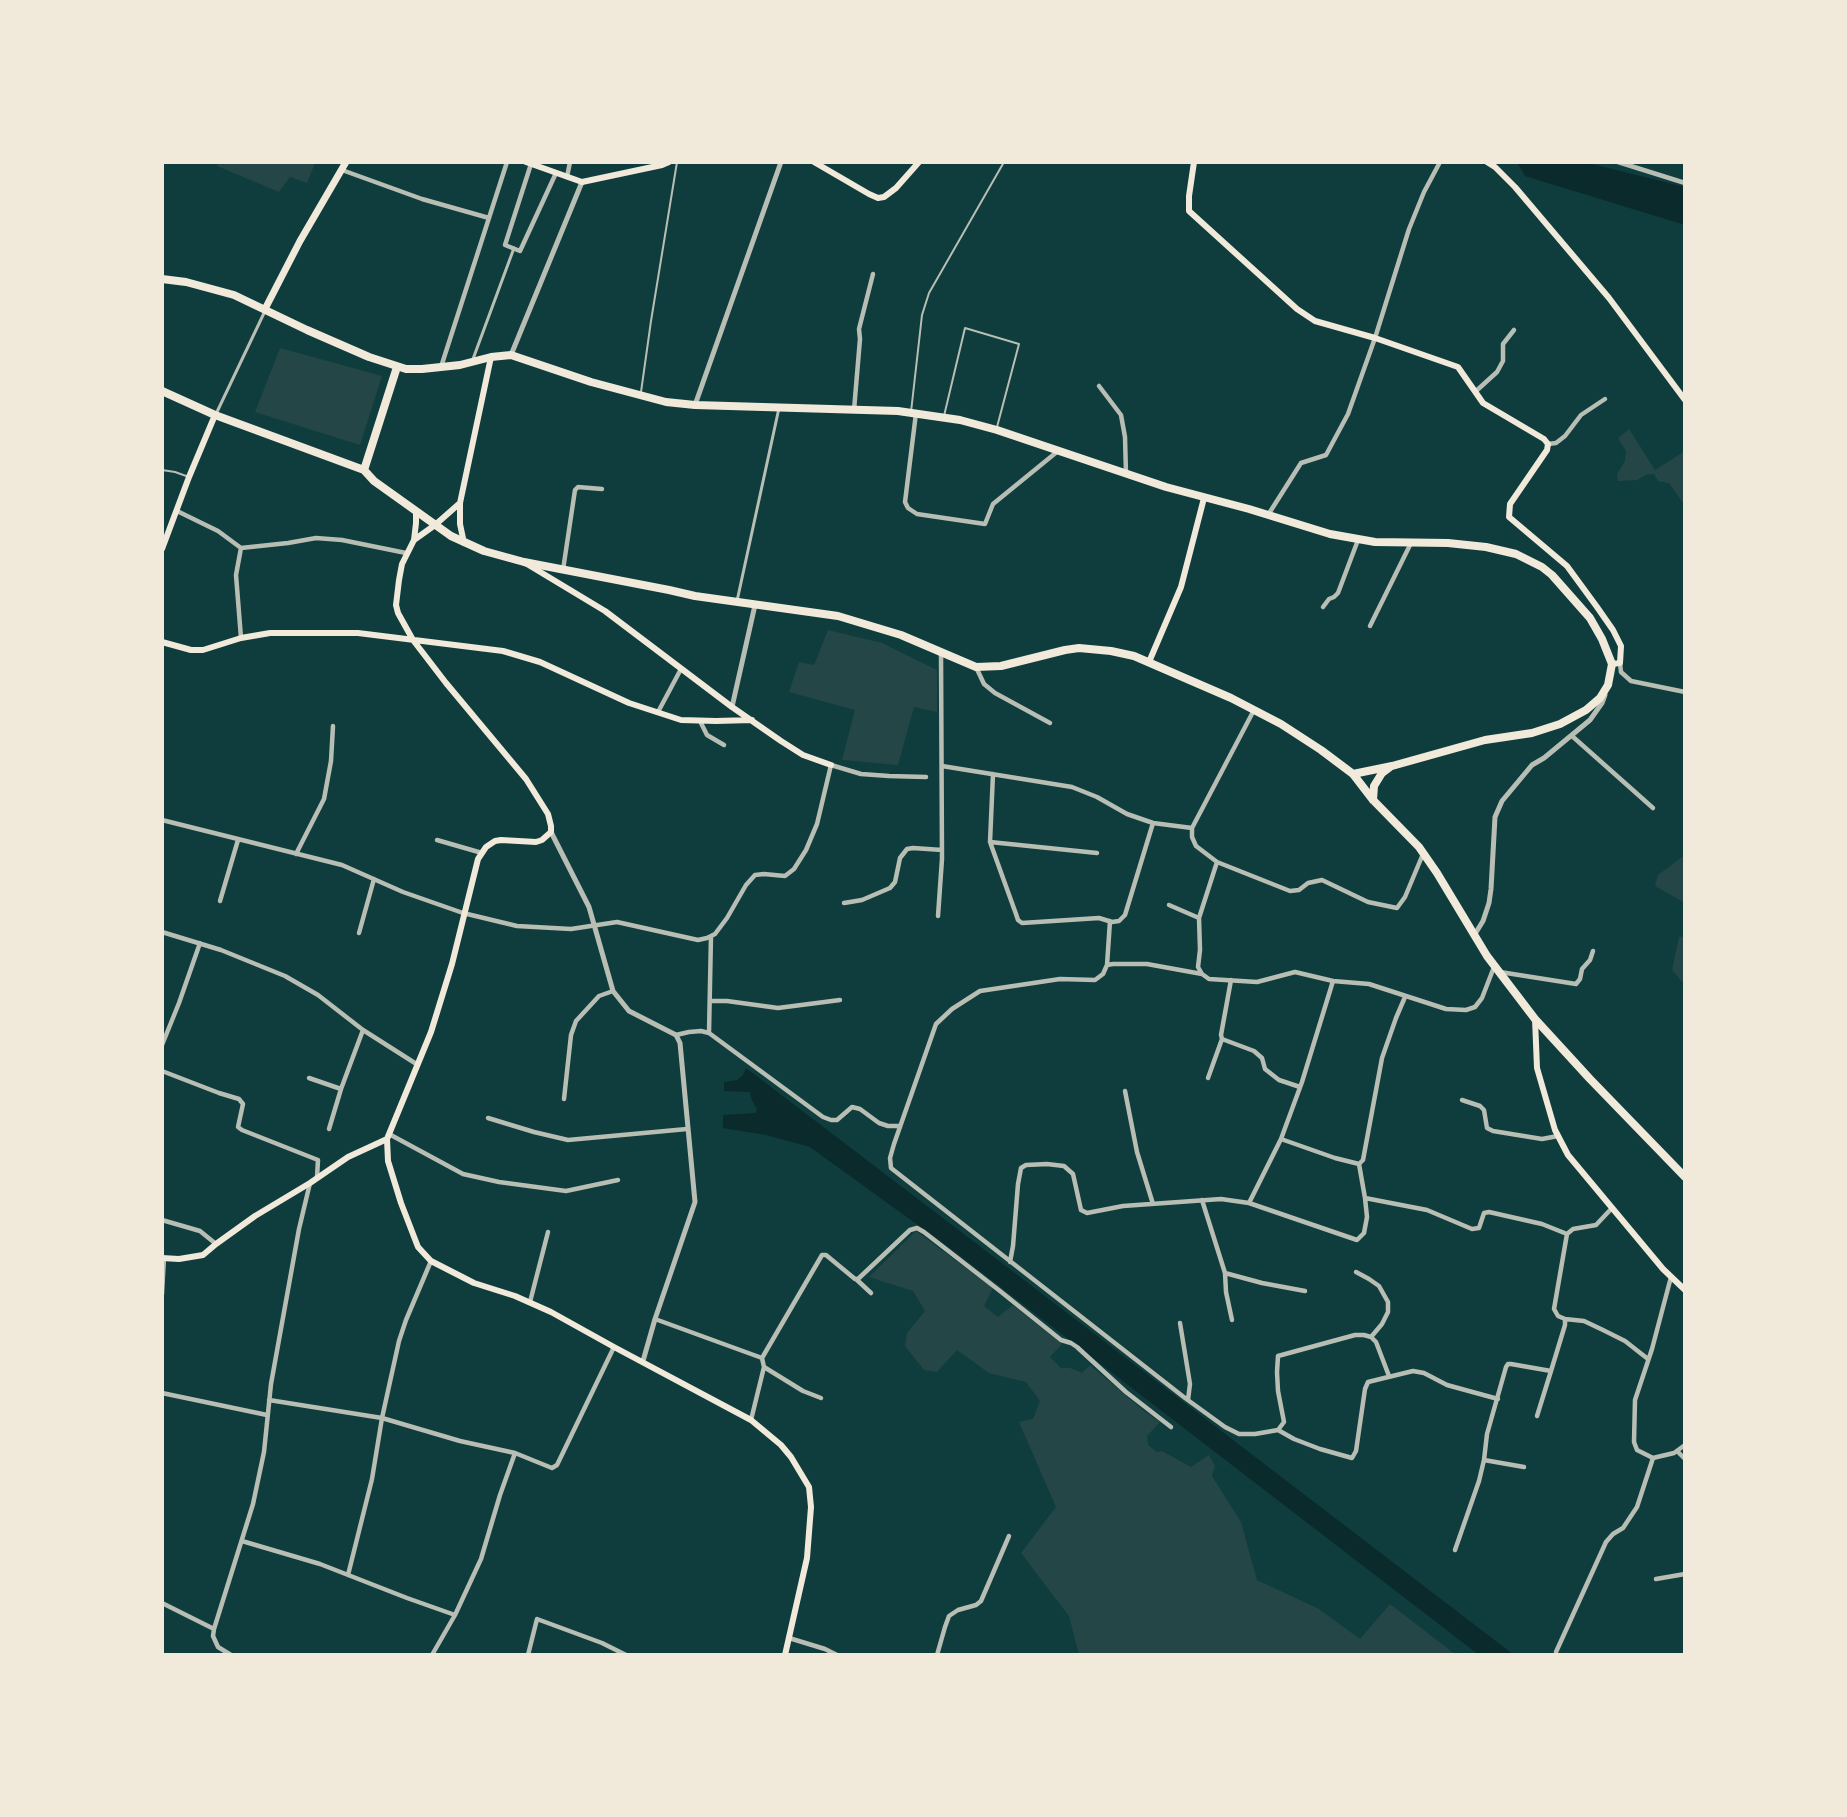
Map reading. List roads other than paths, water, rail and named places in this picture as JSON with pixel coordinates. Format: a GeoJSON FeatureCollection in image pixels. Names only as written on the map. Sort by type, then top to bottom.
{"type":"FeatureCollection","features":[{"type":"Feature","properties":{"kind":"highway"},"geometry":{"type":"LineString","coordinates":[[162,279],[186,282],[234,295],[329,340],[397,367],[422,369],[511,355],[591,382],[666,402],[695,405],[914,412],[944,417],[997,430],[1126,474],[1330,534],[1358,540],[1448,543],[1493,548],[1516,554],[1542,567],[1565,588],[1590,618],[1611,658],[1616,663],[1608,685],[1600,698],[1586,710],[1560,724],[1532,733],[1485,740],[1392,766],[1353,774]]}},
{"type":"Feature","properties":{"kind":"highway"},"geometry":{"type":"LineString","coordinates":[[364,470],[397,367]]}},
{"type":"Feature","properties":{"kind":"highway"},"geometry":{"type":"LineString","coordinates":[[162,391],[215,415],[364,470],[374,481],[416,512],[465,544],[524,562],[702,598],[838,616],[901,635],[976,667],[1001,666],[1079,648],[1111,651],[1134,656],[1231,698],[1294,731],[1353,774],[1373,800],[1423,854],[1496,970],[1535,1019],[1685,1177]]}},
{"type":"Feature","properties":{"kind":"highway"},"geometry":{"type":"LineString","coordinates":[[1373,800],[1374,786],[1382,773],[1392,766]]}},
{"type":"Feature","properties":{"kind":"main road"},"geometry":{"type":"LineString","coordinates":[[265,309],[346,162]]}},
{"type":"Feature","properties":{"kind":"main road"},"geometry":{"type":"LineString","coordinates":[[528,163],[582,182],[669,162]]}},
{"type":"Feature","properties":{"kind":"main road"},"geometry":{"type":"LineString","coordinates":[[814,162],[878,198],[884,197],[896,188],[919,162]]}},
{"type":"Feature","properties":{"kind":"main road"},"geometry":{"type":"LineString","coordinates":[[1194,162],[1189,211],[1297,309],[1315,321],[1375,338],[1458,367],[1483,403],[1544,439],[1548,444],[1547,450],[1510,504],[1509,516],[1567,566],[1613,630],[1621,646],[1616,663]]}},
{"type":"Feature","properties":{"kind":"main road"},"geometry":{"type":"LineString","coordinates":[[1487,162],[1515,187],[1609,298],[1685,400]]}},
{"type":"Feature","properties":{"kind":"main road"},"geometry":{"type":"LineString","coordinates":[[465,544],[460,524],[460,503],[491,357]]}},
{"type":"Feature","properties":{"kind":"main road"},"geometry":{"type":"LineString","coordinates":[[162,549],[215,415]]}},
{"type":"Feature","properties":{"kind":"main road"},"geometry":{"type":"LineString","coordinates":[[1149,662],[1181,587],[1204,498]]}},
{"type":"Feature","properties":{"kind":"main road"},"geometry":{"type":"LineString","coordinates":[[460,503],[414,540],[402,564],[396,605],[402,622],[413,640],[526,780],[550,820],[550,832],[542,840],[536,842],[495,841],[482,852],[476,864],[444,990],[418,1065],[388,1137],[388,1161],[418,1247],[431,1261],[474,1282],[530,1302],[643,1361],[751,1420],[775,1439],[791,1457],[809,1487],[811,1521],[807,1558],[785,1655]]}},
{"type":"Feature","properties":{"kind":"main road"},"geometry":{"type":"LineString","coordinates":[[414,540],[416,512]]}},
{"type":"Feature","properties":{"kind":"main road"},"geometry":{"type":"LineString","coordinates":[[524,562],[605,610],[732,707],[803,754],[831,765]]}},
{"type":"Feature","properties":{"kind":"main road"},"geometry":{"type":"LineString","coordinates":[[162,642],[191,650],[203,650],[241,638],[270,633],[358,633],[503,651],[540,662],[629,703],[681,720],[752,720]]}},
{"type":"Feature","properties":{"kind":"main road"},"geometry":{"type":"LineString","coordinates":[[1535,1019],[1537,1068],[1558,1136],[1568,1155],[1671,1277],[1685,1290]]}},
{"type":"Feature","properties":{"kind":"main road"},"geometry":{"type":"LineString","coordinates":[[163,1258],[193,1258],[203,1255],[255,1216],[348,1157],[388,1137]]}},
{"type":"Feature","properties":{"kind":"street"},"geometry":{"type":"LineString","coordinates":[[441,367],[507,162]]}},
{"type":"Feature","properties":{"kind":"street"},"geometry":{"type":"LineString","coordinates":[[567,177],[570,162]]}},
{"type":"Feature","properties":{"kind":"street"},"geometry":{"type":"LineString","coordinates":[[695,405],[781,162]]}},
{"type":"Feature","properties":{"kind":"street"},"geometry":{"type":"LineString","coordinates":[[1268,515],[1301,462],[1326,455],[1348,414],[1375,338],[1408,229],[1440,162]]}},
{"type":"Feature","properties":{"kind":"street"},"geometry":{"type":"LineString","coordinates":[[1618,162],[1685,183]]}},
{"type":"Feature","properties":{"kind":"street"},"geometry":{"type":"LineString","coordinates":[[528,163],[505,244],[514,248],[520,250],[556,173]]}},
{"type":"Feature","properties":{"kind":"street"},"geometry":{"type":"LineString","coordinates":[[342,170],[422,199],[489,218]]}},
{"type":"Feature","properties":{"kind":"street"},"geometry":{"type":"LineString","coordinates":[[511,355],[582,182]]}},
{"type":"Feature","properties":{"kind":"street"},"geometry":{"type":"LineString","coordinates":[[472,362],[514,248]]}},
{"type":"Feature","properties":{"kind":"street"},"geometry":{"type":"LineString","coordinates":[[854,410],[859,329],[873,274]]}},
{"type":"Feature","properties":{"kind":"street"},"geometry":{"type":"LineString","coordinates":[[215,415],[265,309]]}},
{"type":"Feature","properties":{"kind":"street"},"geometry":{"type":"LineString","coordinates":[[1475,392],[1497,372],[1503,361],[1503,344],[1514,330]]}},
{"type":"Feature","properties":{"kind":"street"},"geometry":{"type":"LineString","coordinates":[[1099,386],[1121,415],[1125,437],[1126,474]]}},
{"type":"Feature","properties":{"kind":"street"},"geometry":{"type":"LineString","coordinates":[[1548,444],[1565,436],[1581,415],[1605,399]]}},
{"type":"Feature","properties":{"kind":"street"},"geometry":{"type":"LineString","coordinates":[[736,603],[779,407]]}},
{"type":"Feature","properties":{"kind":"street"},"geometry":{"type":"LineString","coordinates":[[914,412],[905,502],[908,508],[917,514],[985,524],[993,504],[1059,451]]}},
{"type":"Feature","properties":{"kind":"street"},"geometry":{"type":"LineString","coordinates":[[563,570],[575,490],[578,486],[602,489]]}},
{"type":"Feature","properties":{"kind":"street"},"geometry":{"type":"LineString","coordinates":[[177,511],[218,531],[241,548],[316,538],[342,540],[406,553]]}},
{"type":"Feature","properties":{"kind":"street"},"geometry":{"type":"LineString","coordinates":[[1323,607],[1338,593],[1358,540]]}},
{"type":"Feature","properties":{"kind":"street"},"geometry":{"type":"LineString","coordinates":[[1370,626],[1411,543]]}},
{"type":"Feature","properties":{"kind":"street"},"geometry":{"type":"LineString","coordinates":[[241,548],[236,575],[241,638]]}},
{"type":"Feature","properties":{"kind":"street"},"geometry":{"type":"LineString","coordinates":[[732,707],[755,605]]}},
{"type":"Feature","properties":{"kind":"street"},"geometry":{"type":"LineString","coordinates":[[938,916],[942,850],[941,652]]}},
{"type":"Feature","properties":{"kind":"street"},"geometry":{"type":"LineString","coordinates":[[1616,663],[1621,672],[1631,681],[1685,692]]}},
{"type":"Feature","properties":{"kind":"street"},"geometry":{"type":"LineString","coordinates":[[976,667],[984,684],[995,693],[1050,723]]}},
{"type":"Feature","properties":{"kind":"street"},"geometry":{"type":"LineString","coordinates":[[658,712],[681,669]]}},
{"type":"Feature","properties":{"kind":"street"},"geometry":{"type":"LineString","coordinates":[[1475,934],[1483,921],[1489,903],[1496,817],[1502,801],[1532,765],[1590,720],[1602,703],[1608,685]]}},
{"type":"Feature","properties":{"kind":"street"},"geometry":{"type":"LineString","coordinates":[[1254,710],[1192,828],[1192,837],[1196,846],[1217,862],[1290,891],[1299,890],[1308,882],[1322,880],[1368,902],[1397,908],[1405,897],[1423,854]]}},
{"type":"Feature","properties":{"kind":"street"},"geometry":{"type":"LineString","coordinates":[[700,721],[707,735],[724,745]]}},
{"type":"Feature","properties":{"kind":"street"},"geometry":{"type":"LineString","coordinates":[[296,854],[324,799],[331,761],[333,726]]}},
{"type":"Feature","properties":{"kind":"street"},"geometry":{"type":"LineString","coordinates":[[1572,736],[1653,808]]}},
{"type":"Feature","properties":{"kind":"street"},"geometry":{"type":"LineString","coordinates":[[162,820],[342,865],[406,893],[463,913],[517,926],[571,929],[617,922],[698,940],[711,936],[727,918],[754,875],[785,876],[794,869],[806,850],[817,824],[831,765],[861,774],[926,777]]}},
{"type":"Feature","properties":{"kind":"street"},"geometry":{"type":"LineString","coordinates":[[942,766],[1072,787],[1097,797],[1127,814],[1154,823],[1192,828]]}},
{"type":"Feature","properties":{"kind":"street"},"geometry":{"type":"LineString","coordinates":[[993,774],[990,842],[1018,920],[1022,922],[1100,918],[1119,921],[1125,915],[1154,823]]}},
{"type":"Feature","properties":{"kind":"street"},"geometry":{"type":"LineString","coordinates":[[550,832],[589,907],[613,991],[630,1011],[676,1035],[680,1042],[695,1202],[643,1361]]}},
{"type":"Feature","properties":{"kind":"street"},"geometry":{"type":"LineString","coordinates":[[220,901],[238,840]]}},
{"type":"Feature","properties":{"kind":"street"},"geometry":{"type":"LineString","coordinates":[[437,840],[482,852]]}},
{"type":"Feature","properties":{"kind":"street"},"geometry":{"type":"LineString","coordinates":[[990,842],[1097,853]]}},
{"type":"Feature","properties":{"kind":"street"},"geometry":{"type":"LineString","coordinates":[[844,903],[862,900],[890,888],[895,882],[900,858],[907,849],[942,850]]}},
{"type":"Feature","properties":{"kind":"street"},"geometry":{"type":"LineString","coordinates":[[1217,862],[1199,918],[1198,967],[1209,979],[1257,982],[1295,972],[1333,981],[1369,984],[1446,1009],[1466,1010],[1475,1007],[1482,998],[1496,970],[1576,984],[1593,951]]}},
{"type":"Feature","properties":{"kind":"street"},"geometry":{"type":"LineString","coordinates":[[359,933],[374,879]]}},
{"type":"Feature","properties":{"kind":"street"},"geometry":{"type":"LineString","coordinates":[[1169,906],[1199,918]]}},
{"type":"Feature","properties":{"kind":"street"},"geometry":{"type":"LineString","coordinates":[[1110,921],[1107,965],[1103,974],[1095,980],[1060,979],[980,991],[952,1009],[936,1024],[900,1126],[890,1158],[891,1168],[1188,1400],[1225,1427],[1239,1434],[1278,1430],[1320,1449],[1352,1458],[1356,1451],[1368,1382],[1413,1371],[1424,1373],[1447,1385],[1498,1399]]}},
{"type":"Feature","properties":{"kind":"street"},"geometry":{"type":"LineString","coordinates":[[162,932],[200,943],[285,976],[318,995],[363,1030],[418,1065]]}},
{"type":"Feature","properties":{"kind":"street"},"geometry":{"type":"LineString","coordinates":[[709,1033],[711,936]]}},
{"type":"Feature","properties":{"kind":"street"},"geometry":{"type":"LineString","coordinates":[[162,1045],[200,943]]}},
{"type":"Feature","properties":{"kind":"street"},"geometry":{"type":"LineString","coordinates":[[1107,965],[1147,964],[1202,974]]}},
{"type":"Feature","properties":{"kind":"street"},"geometry":{"type":"LineString","coordinates":[[1208,1078],[1222,1039],[1231,980]]}},
{"type":"Feature","properties":{"kind":"street"},"geometry":{"type":"LineString","coordinates":[[1249,1203],[1281,1139],[1333,981]]}},
{"type":"Feature","properties":{"kind":"street"},"geometry":{"type":"LineString","coordinates":[[564,1100],[571,1035],[576,1021],[598,996],[613,991]]}},
{"type":"Feature","properties":{"kind":"street"},"geometry":{"type":"LineString","coordinates":[[1359,1164],[1363,1160],[1382,1058],[1405,997]]}},
{"type":"Feature","properties":{"kind":"street"},"geometry":{"type":"LineString","coordinates":[[710,1001],[778,1008],[840,1000]]}},
{"type":"Feature","properties":{"kind":"street"},"geometry":{"type":"LineString","coordinates":[[329,1128],[363,1030]]}},
{"type":"Feature","properties":{"kind":"street"},"geometry":{"type":"LineString","coordinates":[[676,1035],[701,1031],[709,1033],[823,1117],[837,1120],[852,1107],[860,1109],[879,1123],[900,1126]]}},
{"type":"Feature","properties":{"kind":"street"},"geometry":{"type":"LineString","coordinates":[[1222,1039],[1254,1051],[1262,1058],[1265,1069],[1279,1080],[1300,1087]]}},
{"type":"Feature","properties":{"kind":"street"},"geometry":{"type":"LineString","coordinates":[[162,1071],[239,1100],[243,1104],[238,1127],[318,1160],[317,1177]]}},
{"type":"Feature","properties":{"kind":"street"},"geometry":{"type":"LineString","coordinates":[[309,1078],[342,1089]]}},
{"type":"Feature","properties":{"kind":"street"},"geometry":{"type":"LineString","coordinates":[[1125,1091],[1137,1152],[1153,1204]]}},
{"type":"Feature","properties":{"kind":"street"},"geometry":{"type":"LineString","coordinates":[[1462,1100],[1480,1106],[1484,1110],[1487,1128],[1493,1131],[1542,1139],[1558,1136]]}},
{"type":"Feature","properties":{"kind":"street"},"geometry":{"type":"LineString","coordinates":[[488,1118],[568,1140],[687,1129]]}},
{"type":"Feature","properties":{"kind":"street"},"geometry":{"type":"LineString","coordinates":[[388,1137],[463,1174],[499,1182],[566,1191],[618,1180]]}},
{"type":"Feature","properties":{"kind":"street"},"geometry":{"type":"LineString","coordinates":[[1281,1139],[1359,1164]]}},
{"type":"Feature","properties":{"kind":"street"},"geometry":{"type":"LineString","coordinates":[[1010,1262],[1018,1184],[1021,1168],[1026,1165],[1064,1166],[1073,1174],[1081,1210],[1087,1213],[1123,1206],[1221,1199],[1249,1203],[1357,1240],[1364,1233],[1367,1217],[1359,1164]]}},
{"type":"Feature","properties":{"kind":"street"},"geometry":{"type":"LineString","coordinates":[[231,1655],[219,1647],[213,1636],[214,1629],[253,1504],[264,1452],[270,1384],[310,1183]]}},
{"type":"Feature","properties":{"kind":"street"},"geometry":{"type":"LineString","coordinates":[[1365,1198],[1427,1210],[1472,1229],[1479,1228],[1484,1213],[1489,1212],[1542,1224],[1567,1234]]}},
{"type":"Feature","properties":{"kind":"street"},"geometry":{"type":"LineString","coordinates":[[1202,1200],[1225,1273],[1232,1320]]}},
{"type":"Feature","properties":{"kind":"street"},"geometry":{"type":"LineString","coordinates":[[1612,1208],[1596,1225],[1574,1229],[1567,1234],[1554,1309],[1558,1316],[1584,1321],[1625,1341],[1648,1359]]}},
{"type":"Feature","properties":{"kind":"street"},"geometry":{"type":"LineString","coordinates":[[162,1220],[200,1231],[216,1244]]}},
{"type":"Feature","properties":{"kind":"street"},"geometry":{"type":"LineString","coordinates":[[856,1279],[910,1230],[916,1228],[1061,1340],[1077,1347],[1126,1392],[1171,1427]]}},
{"type":"Feature","properties":{"kind":"street"},"geometry":{"type":"LineString","coordinates":[[530,1302],[548,1232]]}},
{"type":"Feature","properties":{"kind":"street"},"geometry":{"type":"LineString","coordinates":[[751,1420],[764,1367],[762,1358],[822,1255],[826,1255],[871,1293]]}},
{"type":"Feature","properties":{"kind":"street"},"geometry":{"type":"LineString","coordinates":[[162,1294],[163,1258]]}},
{"type":"Feature","properties":{"kind":"street"},"geometry":{"type":"LineString","coordinates":[[348,1575],[372,1479],[382,1418],[399,1341],[431,1261]]}},
{"type":"Feature","properties":{"kind":"street"},"geometry":{"type":"LineString","coordinates":[[1356,1272],[1379,1287],[1388,1302],[1388,1312],[1371,1337]]}},
{"type":"Feature","properties":{"kind":"street"},"geometry":{"type":"LineString","coordinates":[[1225,1273],[1305,1291]]}},
{"type":"Feature","properties":{"kind":"street"},"geometry":{"type":"LineString","coordinates":[[1671,1277],[1635,1400],[1634,1442],[1636,1450],[1653,1458],[1674,1453],[1685,1445]]}},
{"type":"Feature","properties":{"kind":"street"},"geometry":{"type":"LineString","coordinates":[[655,1319],[762,1358]]}},
{"type":"Feature","properties":{"kind":"street"},"geometry":{"type":"LineString","coordinates":[[1537,1416],[1564,1333],[1565,1319]]}},
{"type":"Feature","properties":{"kind":"street"},"geometry":{"type":"LineString","coordinates":[[1180,1323],[1190,1384],[1188,1400]]}},
{"type":"Feature","properties":{"kind":"street"},"geometry":{"type":"LineString","coordinates":[[1278,1430],[1284,1422],[1278,1391],[1278,1356],[1355,1335],[1364,1335],[1371,1337],[1379,1349],[1389,1376]]}},
{"type":"Feature","properties":{"kind":"street"},"geometry":{"type":"LineString","coordinates":[[269,1400],[382,1418],[460,1441],[515,1453],[552,1468],[557,1465],[614,1347]]}},
{"type":"Feature","properties":{"kind":"street"},"geometry":{"type":"LineString","coordinates":[[1455,1550],[1474,1497],[1484,1460],[1487,1434],[1508,1364],[1551,1371]]}},
{"type":"Feature","properties":{"kind":"street"},"geometry":{"type":"LineString","coordinates":[[764,1367],[811,1395],[821,1398]]}},
{"type":"Feature","properties":{"kind":"street"},"geometry":{"type":"LineString","coordinates":[[162,1393],[267,1415]]}},
{"type":"Feature","properties":{"kind":"street"},"geometry":{"type":"LineString","coordinates":[[1677,1451],[1685,1459]]}},
{"type":"Feature","properties":{"kind":"street"},"geometry":{"type":"LineString","coordinates":[[432,1655],[455,1615],[481,1559],[515,1453]]}},
{"type":"Feature","properties":{"kind":"street"},"geometry":{"type":"LineString","coordinates":[[1556,1652],[1606,1542],[1623,1528],[1637,1507],[1653,1458]]}},
{"type":"Feature","properties":{"kind":"street"},"geometry":{"type":"LineString","coordinates":[[1484,1460],[1524,1467]]}},
{"type":"Feature","properties":{"kind":"street"},"geometry":{"type":"LineString","coordinates":[[937,1655],[949,1617],[954,1611],[976,1605],[981,1601],[1009,1536]]}},
{"type":"Feature","properties":{"kind":"street"},"geometry":{"type":"LineString","coordinates":[[242,1541],[320,1564],[455,1615]]}},
{"type":"Feature","properties":{"kind":"street"},"geometry":{"type":"LineString","coordinates":[[1656,1579],[1685,1574]]}},
{"type":"Feature","properties":{"kind":"street"},"geometry":{"type":"LineString","coordinates":[[162,1603],[214,1629]]}},
{"type":"Feature","properties":{"kind":"street"},"geometry":{"type":"LineString","coordinates":[[528,1655],[537,1619],[602,1643],[626,1655]]}},
{"type":"Feature","properties":{"kind":"street"},"geometry":{"type":"LineString","coordinates":[[789,1638],[837,1655]]}},
{"type":"Feature","properties":{"kind":"lane"},"geometry":{"type":"LineString","coordinates":[[640,395],[678,162]]}},
{"type":"Feature","properties":{"kind":"lane"},"geometry":{"type":"LineString","coordinates":[[914,412],[922,315],[929,293],[1004,162]]}},
{"type":"Feature","properties":{"kind":"lane"},"geometry":{"type":"LineString","coordinates":[[944,417],[965,328],[1018,345],[997,430]]}},
{"type":"Feature","properties":{"kind":"lane"},"geometry":{"type":"LineString","coordinates":[[162,470],[189,477]]}}]}
